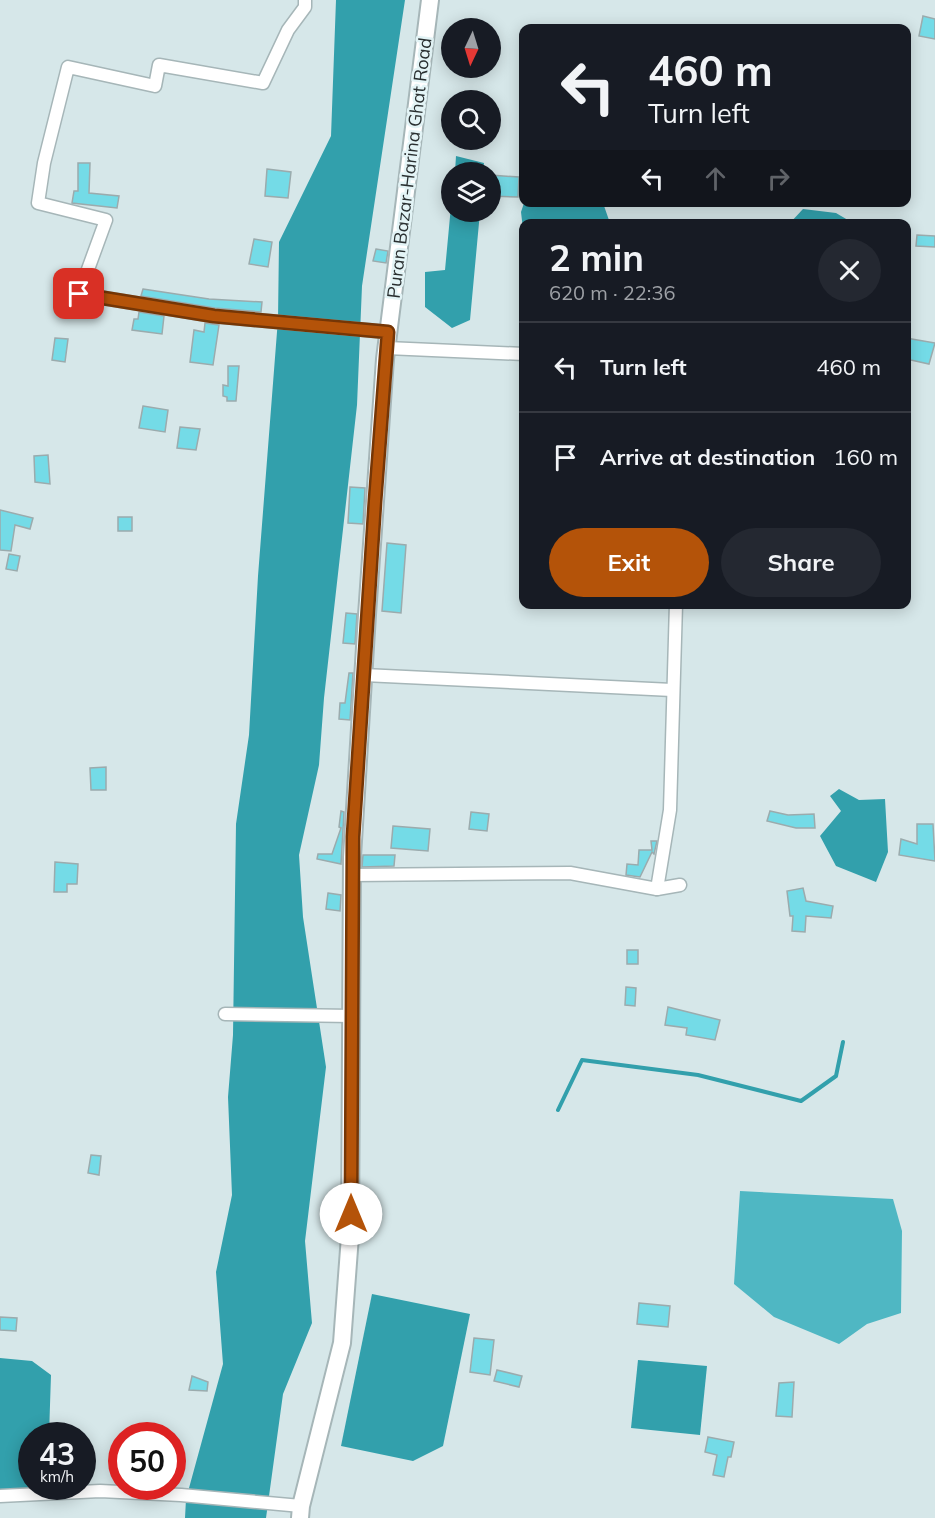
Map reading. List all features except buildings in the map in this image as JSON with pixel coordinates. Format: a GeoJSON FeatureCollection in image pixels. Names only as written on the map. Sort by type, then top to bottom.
{"type":"FeatureCollection","features":[{"type":"Feature","properties":{"kind":"main road","name":"Puran Bazar-Harina Ghat Road"},"geometry":{"type":"LineString","coordinates":[[300,1512],[342,1344],[350,1236],[352,875],[364,675],[388,340],[430,0]]}},
{"type":"Feature","properties":{"kind":"street"},"geometry":{"type":"LineString","coordinates":[[305,0],[305,7],[288,30],[263,83],[159,65],[155,86],[68,67],[44,163],[38,203],[106,220],[79,294],[214,316],[388,340],[519,353]]}},
{"type":"Feature","properties":{"kind":"street"},"geometry":{"type":"LineString","coordinates":[[657,889],[670,810],[676,609]]}},
{"type":"Feature","properties":{"kind":"street"},"geometry":{"type":"LineString","coordinates":[[364,675],[672,690]]}},
{"type":"Feature","properties":{"kind":"street"},"geometry":{"type":"LineString","coordinates":[[352,875],[570,873],[657,889],[680,885]]}},
{"type":"Feature","properties":{"kind":"street"},"geometry":{"type":"LineString","coordinates":[[225,1014],[352,1016]]}},
{"type":"Feature","properties":{"kind":"street"},"geometry":{"type":"LineString","coordinates":[[0,1496],[100,1491],[181,1495],[300,1512]]}},
{"type":"Feature","properties":{"kind":"shaded area"},"geometry":{"type":"Polygon","coordinates":[[[336,0],[405,0],[362,286],[357,405],[324,698],[319,765],[299,855],[303,917],[326,1067],[305,1241],[312,1323],[283,1394],[266,1518],[185,1518],[186,1499],[223,1364],[216,1272],[232,1195],[228,1097],[233,1035],[236,824],[249,735],[258,576],[278,319],[279,242],[331,136],[336,0]]]}},
{"type":"Feature","properties":{"kind":"shaded area"},"geometry":{"type":"Polygon","coordinates":[[[456,156],[480,162],[456,162],[456,156]]]}},
{"type":"Feature","properties":{"kind":"shaded area"},"geometry":{"type":"Polygon","coordinates":[[[523,207],[604,207],[609,219],[522,219],[523,207]]]}},
{"type":"Feature","properties":{"kind":"shaded area"},"geometry":{"type":"Polygon","coordinates":[[[803,209],[836,213],[846,219],[794,219],[803,209]]]}},
{"type":"Feature","properties":{"kind":"shaded area"},"geometry":{"type":"Polygon","coordinates":[[[450,222],[479,222],[470,320],[452,328],[425,307],[425,272],[445,270],[450,222]]]}},
{"type":"Feature","properties":{"kind":"shaded area"},"geometry":{"type":"Polygon","coordinates":[[[839,789],[859,800],[885,799],[888,852],[876,882],[836,866],[820,836],[841,811],[830,796],[839,789]]]}},
{"type":"Feature","properties":{"kind":"shaded area"},"geometry":{"type":"Polygon","coordinates":[[[740,1191],[893,1199],[902,1231],[901,1313],[867,1324],[839,1344],[774,1317],[734,1284],[740,1191]]]}},
{"type":"Feature","properties":{"kind":"shaded area"},"geometry":{"type":"Polygon","coordinates":[[[372,1294],[470,1314],[443,1446],[413,1461],[341,1446],[372,1294]]]}},
{"type":"Feature","properties":{"kind":"shaded area"},"geometry":{"type":"Polygon","coordinates":[[[0,1358],[32,1361],[51,1375],[49,1422],[18,1422],[18,1489],[0,1490],[0,1358]]]}},
{"type":"Feature","properties":{"kind":"shaded area"},"geometry":{"type":"Polygon","coordinates":[[[638,1360],[707,1366],[700,1435],[631,1428],[638,1360]]]}},
{"type":"Feature","properties":{"kind":"waterway"},"geometry":{"type":"LineString","coordinates":[[558,1110],[582,1060],[698,1075],[801,1101],[836,1076],[843,1042]]}},
{"type":"Feature","properties":{"kind":"route"},"geometry":{"type":"LineString","coordinates":[[79,294],[214,316],[388,332],[352,857],[351,1214]]}}]}
